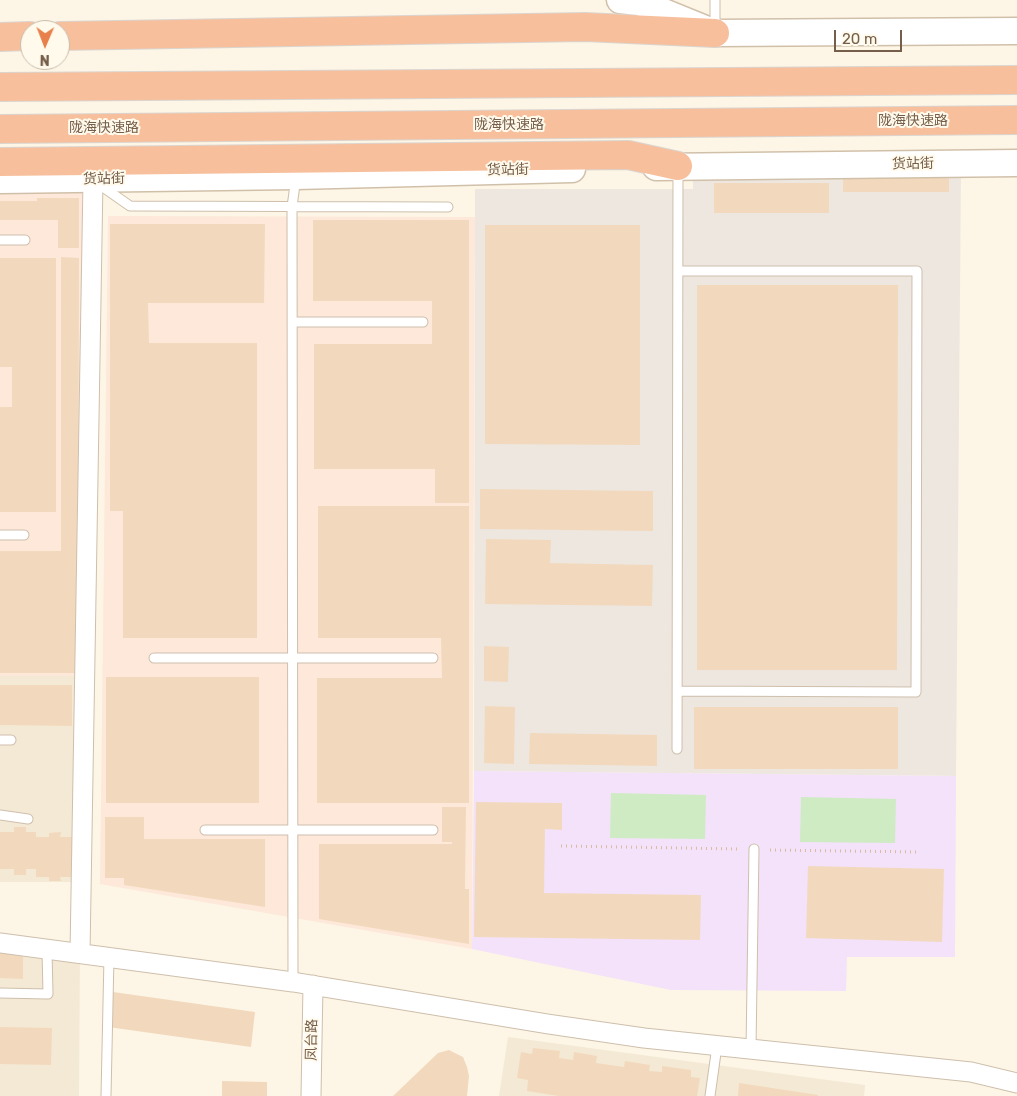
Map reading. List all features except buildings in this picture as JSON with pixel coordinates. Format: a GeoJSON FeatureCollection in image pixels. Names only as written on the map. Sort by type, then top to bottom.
{"type":"FeatureCollection","features":[{"type":"Feature","properties":{"kind":"highway"},"geometry":{"type":"LineString","coordinates":[[70,36],[585,27],[715,33]]}},
{"type":"Feature","properties":{"kind":"highway"},"geometry":{"type":"LineString","coordinates":[[0,37],[20,36]]}},
{"type":"Feature","properties":{"kind":"highway"},"geometry":{"type":"LineString","coordinates":[[0,87],[1017,80]]}},
{"type":"Feature","properties":{"kind":"highway","name":"陇海快速路"},"geometry":{"type":"LineString","coordinates":[[0,129],[1017,120]]}},
{"type":"Feature","properties":{"kind":"highway"},"geometry":{"type":"LineString","coordinates":[[0,162],[628,155],[678,166]]}},
{"type":"Feature","properties":{"kind":"street"},"geometry":{"type":"LineString","coordinates":[[620,0],[638,2],[715,33],[1017,31]]}},
{"type":"Feature","properties":{"kind":"street","name":"货站街"},"geometry":{"type":"LineString","coordinates":[[0,180],[296,176],[678,166],[1017,162]]}},
{"type":"Feature","properties":{"kind":"street"},"geometry":{"type":"LineString","coordinates":[[80,953],[93,180]]}},
{"type":"Feature","properties":{"kind":"street"},"geometry":{"type":"LineString","coordinates":[[0,943],[313,984],[548,1024],[644,1038],[972,1072],[1017,1083]]}},
{"type":"Feature","properties":{"kind":"street","name":"凤台路"},"geometry":{"type":"LineString","coordinates":[[310,1096],[313,984]]}},
{"type":"Feature","properties":{"kind":"lane"},"geometry":{"type":"LineString","coordinates":[[715,0],[715,33]]}},
{"type":"Feature","properties":{"kind":"lane"},"geometry":{"type":"LineString","coordinates":[[677,749],[678,166]]}},
{"type":"Feature","properties":{"kind":"lane"},"geometry":{"type":"LineString","coordinates":[[293,982],[292,207],[296,176]]}},
{"type":"Feature","properties":{"kind":"lane"},"geometry":{"type":"LineString","coordinates":[[93,180],[130,206],[448,207]]}},
{"type":"Feature","properties":{"kind":"lane"},"geometry":{"type":"LineString","coordinates":[[0,240],[25,240]]}},
{"type":"Feature","properties":{"kind":"lane"},"geometry":{"type":"LineString","coordinates":[[678,271],[917,271],[916,692],[678,691]]}},
{"type":"Feature","properties":{"kind":"lane"},"geometry":{"type":"LineString","coordinates":[[292,322],[423,322]]}},
{"type":"Feature","properties":{"kind":"lane"},"geometry":{"type":"LineString","coordinates":[[0,535],[24,535]]}},
{"type":"Feature","properties":{"kind":"lane"},"geometry":{"type":"LineString","coordinates":[[154,658],[433,658]]}},
{"type":"Feature","properties":{"kind":"lane"},"geometry":{"type":"LineString","coordinates":[[0,740],[11,740]]}},
{"type":"Feature","properties":{"kind":"lane"},"geometry":{"type":"LineString","coordinates":[[0,815],[28,819]]}},
{"type":"Feature","properties":{"kind":"lane"},"geometry":{"type":"LineString","coordinates":[[205,830],[433,830]]}},
{"type":"Feature","properties":{"kind":"lane"},"geometry":{"type":"LineString","coordinates":[[751,1049],[754,849]]}},
{"type":"Feature","properties":{"kind":"lane"},"geometry":{"type":"LineString","coordinates":[[0,993],[48,994],[47,950]]}},
{"type":"Feature","properties":{"kind":"lane"},"geometry":{"type":"LineString","coordinates":[[106,1096],[109,957]]}},
{"type":"Feature","properties":{"kind":"lane"},"geometry":{"type":"LineString","coordinates":[[710,1096],[717,1046]]}},
{"type":"Feature","properties":{"kind":"shaded area"},"geometry":{"type":"Polygon","coordinates":[[[693,171],[961,171],[956,776],[474,771],[475,189],[693,189],[693,171]]]}},
{"type":"Feature","properties":{"kind":"shaded area"},"geometry":{"type":"Polygon","coordinates":[[[0,190],[82,190],[82,676],[0,676],[0,190]]]}},
{"type":"Feature","properties":{"kind":"shaded area"},"geometry":{"type":"Polygon","coordinates":[[[108,216],[475,217],[472,949],[100,884],[108,216]]]}},
{"type":"Feature","properties":{"kind":"shaded area"},"geometry":{"type":"Polygon","coordinates":[[[0,676],[75,676],[75,882],[0,882],[0,676]]]}},
{"type":"Feature","properties":{"kind":"shaded area"},"geometry":{"type":"Polygon","coordinates":[[[474,771],[956,776],[955,957],[847,957],[846,991],[671,990],[472,949],[474,771]]]}},
{"type":"Feature","properties":{"kind":"shaded area"},"geometry":{"type":"Polygon","coordinates":[[[0,942],[80,953],[79,1096],[0,1096],[0,942]]]}},
{"type":"Feature","properties":{"kind":"shaded area"},"geometry":{"type":"Polygon","coordinates":[[[508,1037],[865,1085],[864,1096],[499,1096],[508,1037]]]}},
{"type":"Feature","properties":{"kind":"green space"},"geometry":{"type":"Polygon","coordinates":[[[611,793],[706,795],[705,839],[610,838],[611,793]]]}},
{"type":"Feature","properties":{"kind":"green space"},"geometry":{"type":"Polygon","coordinates":[[[801,797],[896,799],[895,843],[800,842],[801,797]]]}}]}
